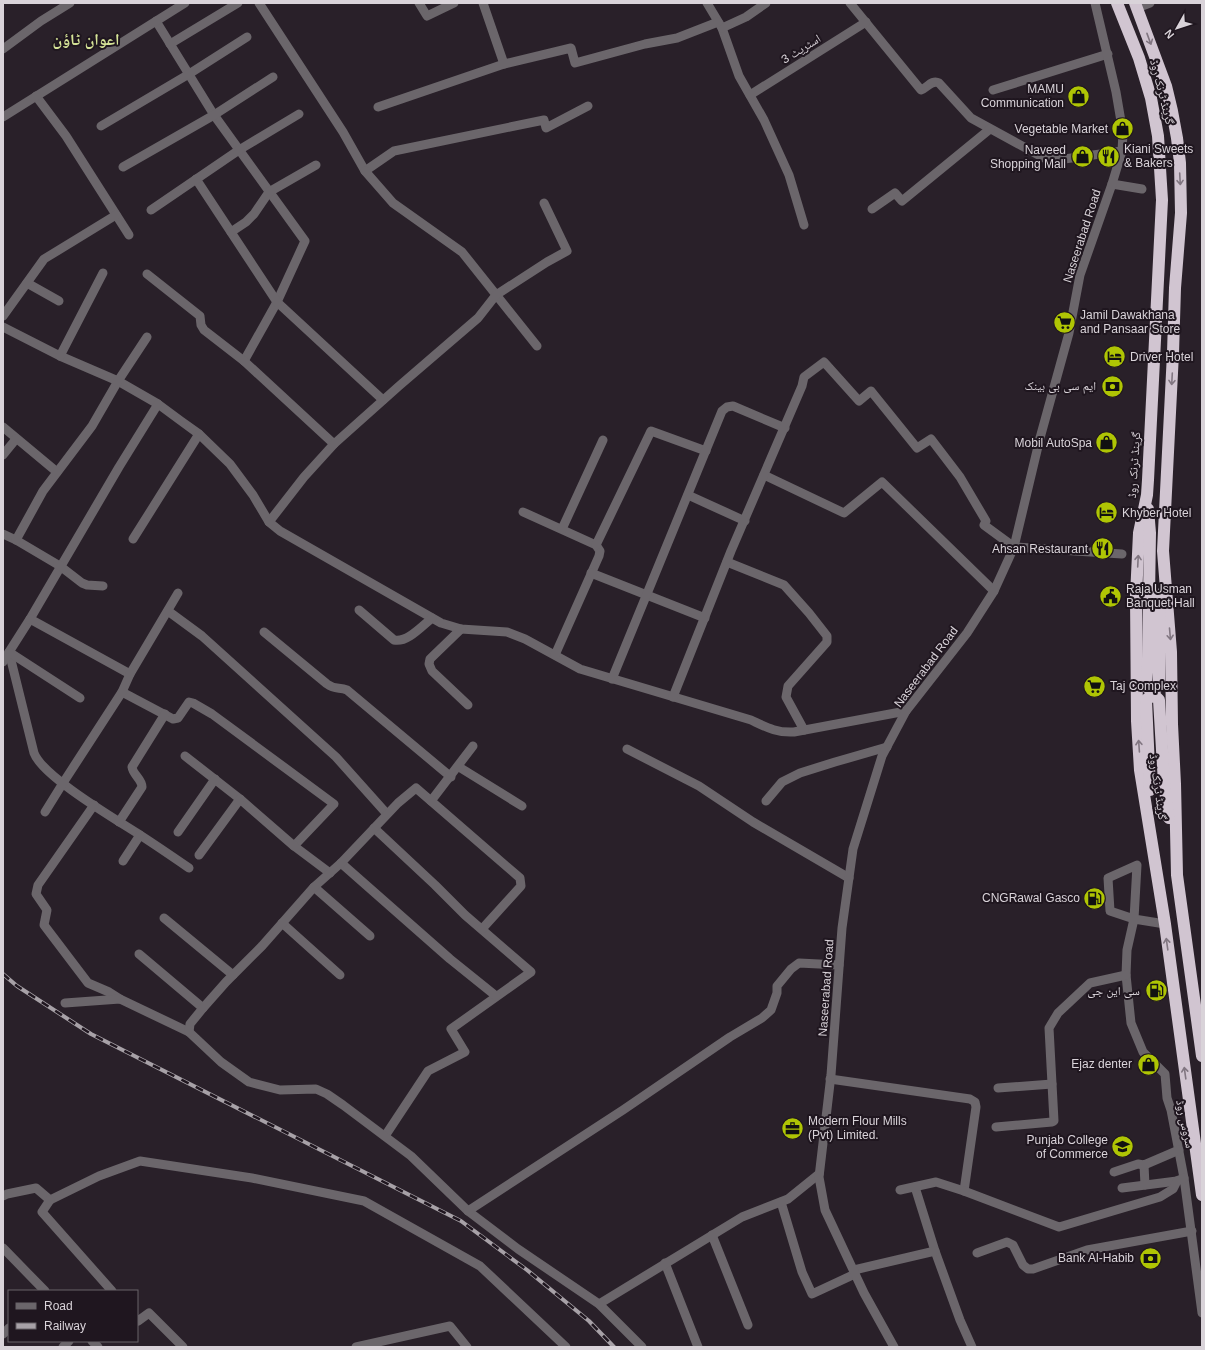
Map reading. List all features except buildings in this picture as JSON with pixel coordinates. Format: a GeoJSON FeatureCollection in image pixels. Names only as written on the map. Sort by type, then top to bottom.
{"type":"FeatureCollection","features":[{"type":"Feature","properties":{"kind":"highway","name":"گرینڈ ٹرنک روڈ"},"geometry":{"type":"LineString","coordinates":[[1117,3],[1138,58],[1151,98],[1158,136],[1162,200],[1147,495],[1139,533],[1136,596],[1137,721],[1140,770],[1165,924],[1202,1195]]}},
{"type":"Feature","properties":{"kind":"highway","name":"گرینڈ ٹرنک روڈ"},"geometry":{"type":"LineString","coordinates":[[1136,5],[1166,86],[1178,138],[1181,185],[1181,212],[1175,288],[1163,551],[1172,652],[1172,724],[1177,875],[1202,1056]]}},
{"type":"Feature","properties":{"kind":"highway"},"geometry":{"type":"LineString","coordinates":[[1147,495],[1150,533],[1148,660],[1146,686],[1148,689],[1152,690],[1156,689],[1158,686],[1159,623],[1163,551]]}},
{"type":"Feature","properties":{"kind":"highway"},"geometry":{"type":"LineString","coordinates":[[1154,857],[1146,723],[1146,700],[1151,696],[1159,700],[1164,783],[1177,875]]}},
{"type":"Feature","properties":{"kind":"street"},"geometry":{"type":"LineString","coordinates":[[3,49],[41,21],[70,3]]}},
{"type":"Feature","properties":{"kind":"street"},"geometry":{"type":"LineString","coordinates":[[3,117],[185,3]]}},
{"type":"Feature","properties":{"kind":"street"},"geometry":{"type":"LineString","coordinates":[[170,44],[238,3]]}},
{"type":"Feature","properties":{"kind":"street"},"geometry":{"type":"LineString","coordinates":[[259,3],[343,132],[365,171],[393,203],[462,252],[537,346]]}},
{"type":"Feature","properties":{"kind":"street"},"geometry":{"type":"LineString","coordinates":[[420,3],[428,16],[454,3]]}},
{"type":"Feature","properties":{"kind":"street"},"geometry":{"type":"LineString","coordinates":[[483,3],[504,64]]}},
{"type":"Feature","properties":{"kind":"street"},"geometry":{"type":"LineString","coordinates":[[707,3],[720,25],[739,76],[764,120],[789,174],[804,225]]}},
{"type":"Feature","properties":{"kind":"street"},"geometry":{"type":"LineString","coordinates":[[378,107],[504,64],[571,48],[575,63],[645,44],[677,38],[746,17],[766,3]]}},
{"type":"Feature","properties":{"kind":"street"},"geometry":{"type":"LineString","coordinates":[[850,3],[921,90],[925,89],[932,82],[936,82],[971,118],[990,129],[1044,158],[1057,160],[1122,151]]}},
{"type":"Feature","properties":{"kind":"street","name":"Naseerabad Road"},"geometry":{"type":"LineString","coordinates":[[894,1347],[825,1210],[819,1178],[830,1079],[842,928],[853,848],[882,756],[906,711],[967,633],[994,591],[1014,547],[1040,438],[1069,333],[1080,275],[1122,151],[1123,133],[1116,92],[1095,3]]}},
{"type":"Feature","properties":{"kind":"street"},"geometry":{"type":"LineString","coordinates":[[1136,5],[1150,3]]}},
{"type":"Feature","properties":{"kind":"street"},"geometry":{"type":"LineString","coordinates":[[156,21],[214,115],[305,241],[277,302],[244,361]]}},
{"type":"Feature","properties":{"kind":"street","name":"اسٹریٹ 3"},"geometry":{"type":"LineString","coordinates":[[750,95],[866,22]]}},
{"type":"Feature","properties":{"kind":"street"},"geometry":{"type":"LineString","coordinates":[[101,126],[189,74],[247,37]]}},
{"type":"Feature","properties":{"kind":"street"},"geometry":{"type":"LineString","coordinates":[[993,90],[1108,54]]}},
{"type":"Feature","properties":{"kind":"street"},"geometry":{"type":"LineString","coordinates":[[122,167],[214,115],[273,77]]}},
{"type":"Feature","properties":{"kind":"street"},"geometry":{"type":"LineString","coordinates":[[36,96],[66,136],[129,235]]}},
{"type":"Feature","properties":{"kind":"street"},"geometry":{"type":"LineString","coordinates":[[365,171],[394,151],[544,120],[546,128],[588,106]]}},
{"type":"Feature","properties":{"kind":"street"},"geometry":{"type":"LineString","coordinates":[[151,210],[239,150],[299,114]]}},
{"type":"Feature","properties":{"kind":"street"},"geometry":{"type":"LineString","coordinates":[[872,209],[895,192],[902,201],[990,129]]}},
{"type":"Feature","properties":{"kind":"street"},"geometry":{"type":"LineString","coordinates":[[231,232],[246,222],[254,214],[269,192],[316,164]]}},
{"type":"Feature","properties":{"kind":"street"},"geometry":{"type":"LineString","coordinates":[[196,180],[277,302],[383,400]]}},
{"type":"Feature","properties":{"kind":"street"},"geometry":{"type":"LineString","coordinates":[[1112,184],[1142,189]]}},
{"type":"Feature","properties":{"kind":"street"},"geometry":{"type":"LineString","coordinates":[[269,522],[304,478],[334,444],[478,318],[496,295],[547,262],[567,252],[544,203]]}},
{"type":"Feature","properties":{"kind":"street"},"geometry":{"type":"LineString","coordinates":[[3,316],[44,258],[116,215]]}},
{"type":"Feature","properties":{"kind":"street"},"geometry":{"type":"LineString","coordinates":[[60,356],[103,273]]}},
{"type":"Feature","properties":{"kind":"street"},"geometry":{"type":"LineString","coordinates":[[147,274],[200,316],[201,325],[204,330],[244,361],[334,444]]}},
{"type":"Feature","properties":{"kind":"street"},"geometry":{"type":"LineString","coordinates":[[27,283],[60,301]]}},
{"type":"Feature","properties":{"kind":"street"},"geometry":{"type":"LineString","coordinates":[[3,327],[60,356],[118,381],[158,404],[199,434],[230,464],[253,495],[269,522],[280,531],[441,624],[460,629],[507,632],[525,639],[580,669],[751,720],[783,733],[906,711]]}},
{"type":"Feature","properties":{"kind":"street"},"geometry":{"type":"LineString","coordinates":[[16,540],[43,491],[92,426],[118,381],[148,337]]}},
{"type":"Feature","properties":{"kind":"street"},"geometry":{"type":"LineString","coordinates":[[673,697],[744,521],[785,428],[802,386],[804,377],[824,362],[859,401],[871,391],[917,448],[931,439],[960,477],[986,521],[984,525],[1014,547],[1122,554]]}},
{"type":"Feature","properties":{"kind":"street"},"geometry":{"type":"LineString","coordinates":[[3,662],[158,404]]}},
{"type":"Feature","properties":{"kind":"street"},"geometry":{"type":"LineString","coordinates":[[612,679],[722,411],[727,407],[732,406],[785,428]]}},
{"type":"Feature","properties":{"kind":"street"},"geometry":{"type":"LineString","coordinates":[[3,428],[57,472]]}},
{"type":"Feature","properties":{"kind":"street"},"geometry":{"type":"LineString","coordinates":[[596,545],[651,431],[706,451]]}},
{"type":"Feature","properties":{"kind":"street"},"geometry":{"type":"LineString","coordinates":[[133,538],[199,434]]}},
{"type":"Feature","properties":{"kind":"street"},"geometry":{"type":"LineString","coordinates":[[3,455],[16,439]]}},
{"type":"Feature","properties":{"kind":"street"},"geometry":{"type":"LineString","coordinates":[[562,529],[603,440]]}},
{"type":"Feature","properties":{"kind":"street"},"geometry":{"type":"LineString","coordinates":[[764,475],[844,512],[882,482],[994,591]]}},
{"type":"Feature","properties":{"kind":"street"},"geometry":{"type":"LineString","coordinates":[[688,495],[744,521]]}},
{"type":"Feature","properties":{"kind":"street"},"geometry":{"type":"LineString","coordinates":[[523,512],[596,545],[600,551],[555,655]]}},
{"type":"Feature","properties":{"kind":"street"},"geometry":{"type":"LineString","coordinates":[[3,534],[60,566],[87,585],[103,586]]}},
{"type":"Feature","properties":{"kind":"street"},"geometry":{"type":"LineString","coordinates":[[727,562],[784,585],[827,636],[827,642],[788,686],[786,697],[804,730]]}},
{"type":"Feature","properties":{"kind":"street"},"geometry":{"type":"LineString","coordinates":[[591,573],[705,618]]}},
{"type":"Feature","properties":{"kind":"street"},"geometry":{"type":"LineString","coordinates":[[46,812],[122,692],[130,674],[178,593]]}},
{"type":"Feature","properties":{"kind":"street"},"geometry":{"type":"LineString","coordinates":[[359,610],[394,640],[399,641],[405,640],[432,618]]}},
{"type":"Feature","properties":{"kind":"street"},"geometry":{"type":"LineString","coordinates":[[168,611],[202,636],[336,757],[387,814]]}},
{"type":"Feature","properties":{"kind":"street"},"geometry":{"type":"LineString","coordinates":[[30,619],[130,674]]}},
{"type":"Feature","properties":{"kind":"street"},"geometry":{"type":"LineString","coordinates":[[460,629],[430,659],[428,664],[432,671],[468,705]]}},
{"type":"Feature","properties":{"kind":"street"},"geometry":{"type":"LineString","coordinates":[[264,632],[327,684],[333,688],[342,688],[347,690],[451,777]]}},
{"type":"Feature","properties":{"kind":"street"},"geometry":{"type":"LineString","coordinates":[[9,652],[80,698]]}},
{"type":"Feature","properties":{"kind":"street"},"geometry":{"type":"LineString","coordinates":[[9,652],[34,753],[40,764],[63,783],[94,805],[189,868]]}},
{"type":"Feature","properties":{"kind":"street"},"geometry":{"type":"LineString","coordinates":[[122,692],[165,714],[173,720],[178,718],[189,702],[193,703],[212,714],[334,804],[294,846]]}},
{"type":"Feature","properties":{"kind":"street"},"geometry":{"type":"LineString","coordinates":[[119,822],[142,788],[142,783],[132,767],[165,714]]}},
{"type":"Feature","properties":{"kind":"street"},"geometry":{"type":"LineString","coordinates":[[432,801],[459,767],[473,746]]}},
{"type":"Feature","properties":{"kind":"street"},"geometry":{"type":"LineString","coordinates":[[766,801],[782,782],[800,773],[887,748]]}},
{"type":"Feature","properties":{"kind":"street"},"geometry":{"type":"LineString","coordinates":[[626,749],[699,786],[753,822],[849,878]]}},
{"type":"Feature","properties":{"kind":"street"},"geometry":{"type":"LineString","coordinates":[[186,756],[240,799],[294,846],[330,873]]}},
{"type":"Feature","properties":{"kind":"street"},"geometry":{"type":"LineString","coordinates":[[459,767],[522,806]]}},
{"type":"Feature","properties":{"kind":"street"},"geometry":{"type":"LineString","coordinates":[[178,832],[215,779]]}},
{"type":"Feature","properties":{"kind":"street"},"geometry":{"type":"LineString","coordinates":[[189,1032],[190,1024],[203,1008],[314,887],[341,863],[398,803],[416,788],[520,878],[521,886],[482,929]]}},
{"type":"Feature","properties":{"kind":"street"},"geometry":{"type":"LineString","coordinates":[[199,855],[240,799]]}},
{"type":"Feature","properties":{"kind":"street"},"geometry":{"type":"LineString","coordinates":[[94,805],[42,878],[38,885],[36,894],[47,910],[44,925],[88,983],[110,992],[120,999],[189,1032],[221,1062],[249,1082],[280,1090],[316,1089],[343,1105],[411,1156],[468,1211],[518,1249],[599,1304],[642,1347]]}},
{"type":"Feature","properties":{"kind":"street"},"geometry":{"type":"LineString","coordinates":[[374,828],[465,915],[531,972],[451,1029],[465,1052],[428,1071],[385,1136]]}},
{"type":"Feature","properties":{"kind":"street"},"geometry":{"type":"LineString","coordinates":[[123,861],[140,835]]}},
{"type":"Feature","properties":{"kind":"street"},"geometry":{"type":"LineString","coordinates":[[341,863],[450,959],[496,996]]}},
{"type":"Feature","properties":{"kind":"street","name":"سروس روڈ"},"geometry":{"type":"LineString","coordinates":[[1134,919],[1110,912],[1108,878],[1137,866],[1134,919],[1127,950],[1126,975],[1131,1023],[1143,1052],[1165,1074],[1167,1098],[1179,1150],[1181,1180],[1192,1231],[1202,1313]]}},
{"type":"Feature","properties":{"kind":"street"},"geometry":{"type":"LineString","coordinates":[[314,887],[370,936]]}},
{"type":"Feature","properties":{"kind":"street"},"geometry":{"type":"LineString","coordinates":[[164,918],[233,975]]}},
{"type":"Feature","properties":{"kind":"street"},"geometry":{"type":"LineString","coordinates":[[1134,919],[1165,924]]}},
{"type":"Feature","properties":{"kind":"street"},"geometry":{"type":"LineString","coordinates":[[282,923],[340,975]]}},
{"type":"Feature","properties":{"kind":"street"},"geometry":{"type":"LineString","coordinates":[[139,954],[203,1008]]}},
{"type":"Feature","properties":{"kind":"street"},"geometry":{"type":"LineString","coordinates":[[468,1211],[623,1110],[730,1037],[762,1018],[771,1010],[778,986],[799,963],[840,964]]}},
{"type":"Feature","properties":{"kind":"street"},"geometry":{"type":"LineString","coordinates":[[996,1127],[1054,1121],[1049,1028],[1058,1013],[1090,983],[1126,975]]}},
{"type":"Feature","properties":{"kind":"street"},"geometry":{"type":"LineString","coordinates":[[65,1003],[120,999]]}},
{"type":"Feature","properties":{"kind":"street"},"geometry":{"type":"LineString","coordinates":[[830,1079],[970,1099],[975,1102],[976,1107],[964,1191]]}},
{"type":"Feature","properties":{"kind":"street"},"geometry":{"type":"LineString","coordinates":[[998,1088],[1052,1084]]}},
{"type":"Feature","properties":{"kind":"street"},"geometry":{"type":"LineString","coordinates":[[1114,1172],[1138,1164],[1144,1165],[1179,1150]]}},
{"type":"Feature","properties":{"kind":"street"},"geometry":{"type":"LineString","coordinates":[[111,1290],[42,1212],[50,1200],[99,1176],[140,1161],[252,1178],[364,1201],[480,1266],[566,1347]]}},
{"type":"Feature","properties":{"kind":"street"},"geometry":{"type":"LineString","coordinates":[[1144,1165],[1145,1185]]}},
{"type":"Feature","properties":{"kind":"street"},"geometry":{"type":"LineString","coordinates":[[599,1304],[742,1217],[788,1199],[819,1174]]}},
{"type":"Feature","properties":{"kind":"street"},"geometry":{"type":"LineString","coordinates":[[900,1190],[936,1182],[1059,1226],[1160,1197],[1173,1189],[1181,1180]]}},
{"type":"Feature","properties":{"kind":"street"},"geometry":{"type":"LineString","coordinates":[[1122,1188],[1181,1180]]}},
{"type":"Feature","properties":{"kind":"street"},"geometry":{"type":"LineString","coordinates":[[915,1187],[935,1252],[960,1320],[972,1347]]}},
{"type":"Feature","properties":{"kind":"street"},"geometry":{"type":"LineString","coordinates":[[4,1194],[36,1188],[50,1200]]}},
{"type":"Feature","properties":{"kind":"street"},"geometry":{"type":"LineString","coordinates":[[781,1202],[802,1272],[812,1294],[855,1272],[935,1252]]}},
{"type":"Feature","properties":{"kind":"street"},"geometry":{"type":"LineString","coordinates":[[977,1253],[1010,1242],[1024,1265],[1028,1269],[1033,1269],[1087,1250],[1192,1231]]}},
{"type":"Feature","properties":{"kind":"street"},"geometry":{"type":"LineString","coordinates":[[712,1235],[748,1324]]}},
{"type":"Feature","properties":{"kind":"street"},"geometry":{"type":"LineString","coordinates":[[3,1248],[44,1290]]}},
{"type":"Feature","properties":{"kind":"street"},"geometry":{"type":"LineString","coordinates":[[665,1263],[698,1347]]}},
{"type":"Feature","properties":{"kind":"street"},"geometry":{"type":"LineString","coordinates":[[138,1321],[149,1313],[183,1347]]}},
{"type":"Feature","properties":{"kind":"street"},"geometry":{"type":"LineString","coordinates":[[356,1347],[450,1326],[467,1347]]}},
{"type":"Feature","properties":{"kind":"railway"},"geometry":{"type":"LineString","coordinates":[[3,974],[17,986],[91,1034],[461,1221],[527,1270],[589,1321],[614,1347]]}},
{"type":"Feature","properties":{"kind":"place","name":"MAMU Communication"},"geometry":{"type":"Point","coordinates":[1079,96]}},
{"type":"Feature","properties":{"kind":"place","name":"Vegetable Market"},"geometry":{"type":"Point","coordinates":[1123,129]}},
{"type":"Feature","properties":{"kind":"place","name":"Kiani Sweets & Bakers"},"geometry":{"type":"Point","coordinates":[1108,156]}},
{"type":"Feature","properties":{"kind":"place","name":"Naveed Shopping Mall"},"geometry":{"type":"Point","coordinates":[1082,157]}},
{"type":"Feature","properties":{"kind":"place","name":"Jamil Dawakhana and Pansaar Store"},"geometry":{"type":"Point","coordinates":[1064,322]}},
{"type":"Feature","properties":{"kind":"place","name":"Driver Hotel"},"geometry":{"type":"Point","coordinates":[1115,357]}},
{"type":"Feature","properties":{"kind":"place","name":"ایم سی بی بینک"},"geometry":{"type":"Point","coordinates":[1112,386]}},
{"type":"Feature","properties":{"kind":"place","name":"Mobil AutoSpa"},"geometry":{"type":"Point","coordinates":[1107,443]}},
{"type":"Feature","properties":{"kind":"place","name":"Khyber Hotel"},"geometry":{"type":"Point","coordinates":[1106,513]}},
{"type":"Feature","properties":{"kind":"place","name":"Ahsan Restaurant"},"geometry":{"type":"Point","coordinates":[1103,549]}},
{"type":"Feature","properties":{"kind":"place","name":"Raja Usman Banquet Hall"},"geometry":{"type":"Point","coordinates":[1111,596]}},
{"type":"Feature","properties":{"kind":"place","name":"Taj Complex"},"geometry":{"type":"Point","coordinates":[1094,686]}},
{"type":"Feature","properties":{"kind":"place","name":"CNGRawal Gasco"},"geometry":{"type":"Point","coordinates":[1095,898]}},
{"type":"Feature","properties":{"kind":"place","name":"سی این جی"},"geometry":{"type":"Point","coordinates":[1156,991]}},
{"type":"Feature","properties":{"kind":"place","name":"Ejaz denter"},"geometry":{"type":"Point","coordinates":[1148,1064]}},
{"type":"Feature","properties":{"kind":"place","name":"Modern Flour Mills (Pvt) Limited."},"geometry":{"type":"Point","coordinates":[793,1128]}},
{"type":"Feature","properties":{"kind":"place","name":"Punjab College of Commerce"},"geometry":{"type":"Point","coordinates":[1123,1147]}},
{"type":"Feature","properties":{"kind":"place","name":"Bank Al-Habib"},"geometry":{"type":"Point","coordinates":[1150,1258]}},
{"type":"Feature","properties":{"kind":"district","name":"اعوان ٹاؤن"},"geometry":{"type":"Point","coordinates":[86,39]}}]}
